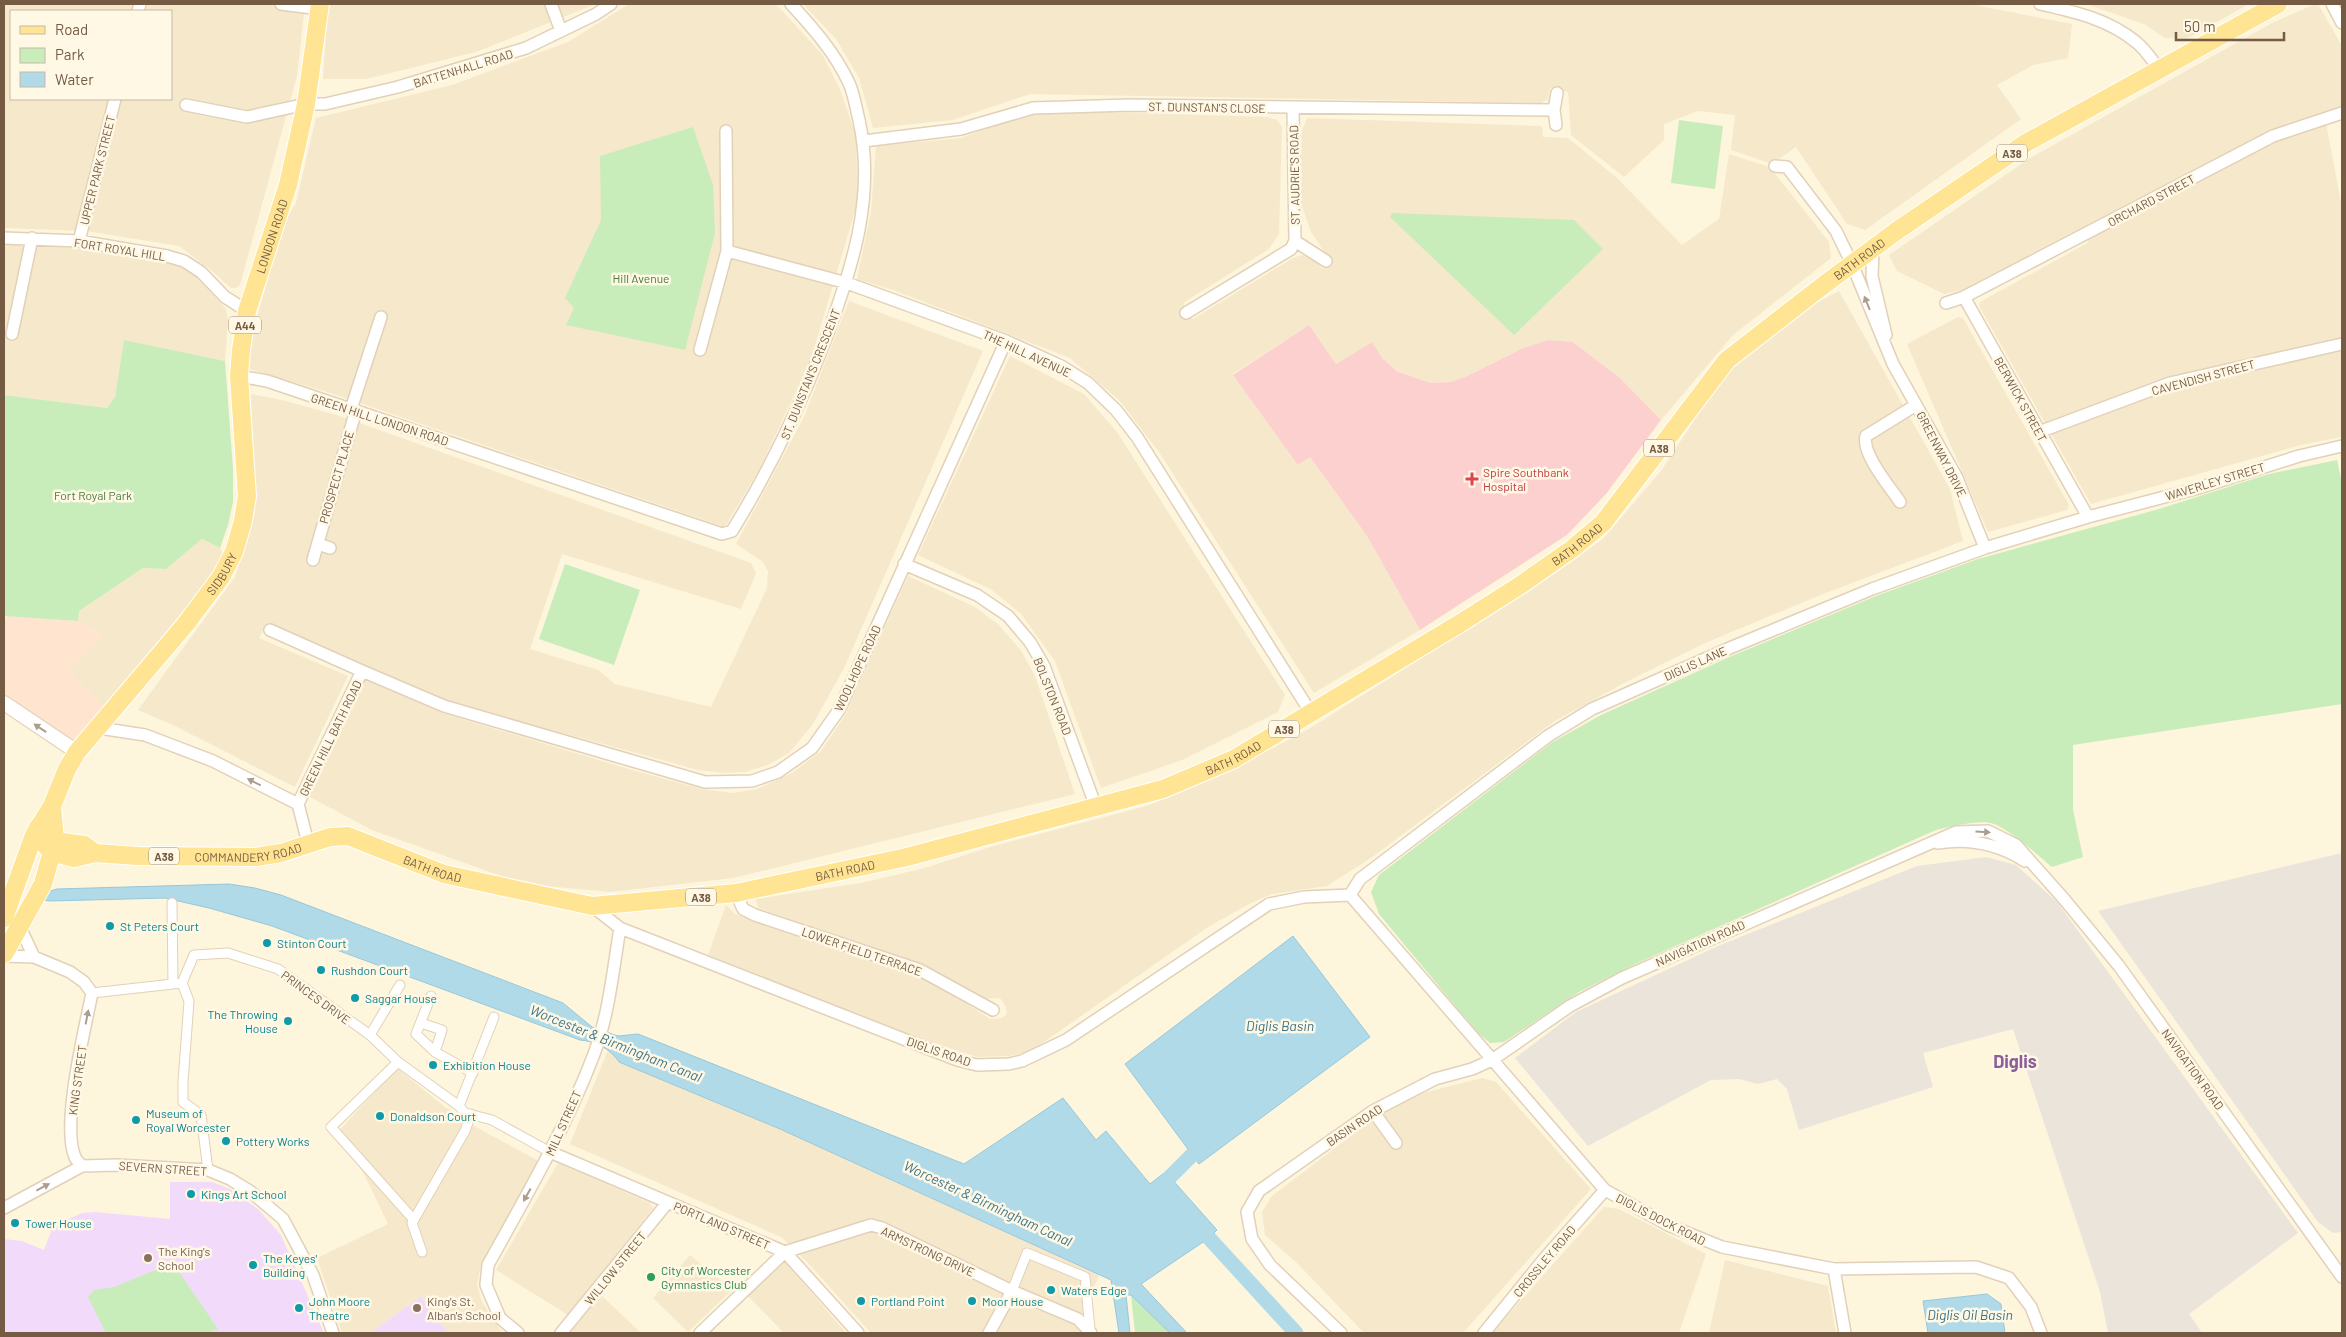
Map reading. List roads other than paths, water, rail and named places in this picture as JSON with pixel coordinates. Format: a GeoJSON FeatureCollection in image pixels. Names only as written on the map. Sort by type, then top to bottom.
{"type":"FeatureCollection","features":[{"type":"Feature","properties":{"kind":"main road","name":"BATH ROAD"},"geometry":{"type":"LineString","coordinates":[[308,843],[330,837],[348,836],[444,874],[592,906],[736,893],[907,857],[1163,789],[1234,759],[1459,624],[1522,584],[1578,544],[1603,523],[1727,360],[1873,248],[2026,143],[2278,4]]}},
{"type":"Feature","properties":{"kind":"main road","name":"LONDON ROAD"},"geometry":{"type":"LineString","coordinates":[[246,471],[239,376],[247,311],[288,185],[306,104],[320,6]]}},
{"type":"Feature","properties":{"kind":"main road","name":"SIDBURY"},"geometry":{"type":"LineString","coordinates":[[99,728],[157,660],[221,577],[234,552],[243,521],[246,471]]}},
{"type":"Feature","properties":{"kind":"main road","name":"A44"},"geometry":{"type":"LineString","coordinates":[[20,887],[24,860],[38,827],[52,806],[67,769],[77,752],[99,728]]}},
{"type":"Feature","properties":{"kind":"main road","name":"A44"},"geometry":{"type":"LineString","coordinates":[[4,955],[43,884],[54,849],[52,806]]}},
{"type":"Feature","properties":{"kind":"main road"},"geometry":{"type":"LineString","coordinates":[[38,827],[40,838],[54,849]]}},
{"type":"Feature","properties":{"kind":"main road","name":"COMMANDERY ROAD"},"geometry":{"type":"LineString","coordinates":[[54,849],[74,858],[95,853],[138,856],[256,857],[281,853],[308,843]]}},
{"type":"Feature","properties":{"kind":"main road","name":"A44"},"geometry":{"type":"LineString","coordinates":[[4,917],[20,887],[34,867],[54,849]]}},
{"type":"Feature","properties":{"kind":"street"},"geometry":{"type":"LineString","coordinates":[[281,4],[320,6]]}},
{"type":"Feature","properties":{"kind":"street"},"geometry":{"type":"LineString","coordinates":[[551,4],[561,32]]}},
{"type":"Feature","properties":{"kind":"street","name":"BATTENHALL ROAD"},"geometry":{"type":"LineString","coordinates":[[186,105],[247,117],[306,104],[325,104],[417,82],[517,52],[561,32],[611,4]]}},
{"type":"Feature","properties":{"kind":"street","name":"ST. DUNSTAN'S CRESCENT"},"geometry":{"type":"LineString","coordinates":[[520,466],[722,534],[732,532],[781,445],[815,368],[847,283],[860,229],[866,189],[864,141],[849,84],[816,32],[791,4]]}},
{"type":"Feature","properties":{"kind":"street"},"geometry":{"type":"LineString","coordinates":[[2040,4],[2090,16],[2108,23],[2138,43],[2159,69]]}},
{"type":"Feature","properties":{"kind":"street"},"geometry":{"type":"LineString","coordinates":[[2332,4],[2342,23]]}},
{"type":"Feature","properties":{"kind":"street"},"geometry":{"type":"LineString","coordinates":[[1556,125],[1554,110],[1557,93]]}},
{"type":"Feature","properties":{"kind":"street","name":"UPPER PARK STREET"},"geometry":{"type":"LineString","coordinates":[[79,241],[116,100]]}},
{"type":"Feature","properties":{"kind":"street","name":"ST. DUNSTAN'S CLOSE"},"geometry":{"type":"LineString","coordinates":[[864,141],[961,128],[1033,108],[1129,105],[1293,109],[1554,110]]}},
{"type":"Feature","properties":{"kind":"street","name":"ST. AUDRIE'S ROAD"},"geometry":{"type":"LineString","coordinates":[[1186,313],[1291,249],[1295,241],[1293,109]]}},
{"type":"Feature","properties":{"kind":"street","name":"ORCHARD STREET"},"geometry":{"type":"LineString","coordinates":[[1964,298],[2273,136],[2342,114]]}},
{"type":"Feature","properties":{"kind":"street"},"geometry":{"type":"LineString","coordinates":[[700,350],[727,251],[726,131]]}},
{"type":"Feature","properties":{"kind":"street","name":"GREENWAY DRIVE"},"geometry":{"type":"LineString","coordinates":[[1775,166],[1787,166],[1834,228],[1852,264],[1892,364],[1957,478],[1985,548]]}},
{"type":"Feature","properties":{"kind":"street","name":"FORT ROYAL HILL"},"geometry":{"type":"LineString","coordinates":[[4,238],[79,241],[167,256],[184,261],[202,272],[225,297],[247,311]]}},
{"type":"Feature","properties":{"kind":"street"},"geometry":{"type":"LineString","coordinates":[[12,334],[32,238]]}},
{"type":"Feature","properties":{"kind":"street","name":"ST. AUDRIE'S ROAD"},"geometry":{"type":"LineString","coordinates":[[1295,241],[1326,261]]}},
{"type":"Feature","properties":{"kind":"street","name":"GREENWAY DRIVE"},"geometry":{"type":"LineString","coordinates":[[1873,248],[1872,276],[1892,364]]}},
{"type":"Feature","properties":{"kind":"street","name":"THE HILL AVENUE"},"geometry":{"type":"LineString","coordinates":[[727,251],[847,283],[1006,341],[1061,366],[1088,383],[1116,410],[1138,437],[1311,713]]}},
{"type":"Feature","properties":{"kind":"street"},"geometry":{"type":"LineString","coordinates":[[1946,303],[1964,298]]}},
{"type":"Feature","properties":{"kind":"street","name":"BERWICK STREET"},"geometry":{"type":"LineString","coordinates":[[1964,298],[2088,516]]}},
{"type":"Feature","properties":{"kind":"street","name":"PROSPECT PLACE"},"geometry":{"type":"LineString","coordinates":[[313,560],[353,410],[381,317]]}},
{"type":"Feature","properties":{"kind":"street","name":"WOOLHOPE ROAD"},"geometry":{"type":"LineString","coordinates":[[444,706],[705,782],[752,781],[778,772],[812,748],[839,710],[1006,341]]}},
{"type":"Feature","properties":{"kind":"street","name":"CAVENDISH STREET"},"geometry":{"type":"LineString","coordinates":[[2039,432],[2170,384],[2342,344]]}},
{"type":"Feature","properties":{"kind":"street","name":"GREEN HILL LONDON ROAD"},"geometry":{"type":"LineString","coordinates":[[239,376],[267,381],[520,466]]}},
{"type":"Feature","properties":{"kind":"street"},"geometry":{"type":"LineString","coordinates":[[1900,502],[1867,453],[1864,443],[1866,436],[1916,405]]}},
{"type":"Feature","properties":{"kind":"street","name":"WAVERLEY STREET"},"geometry":{"type":"LineString","coordinates":[[2088,516],[2195,489],[2299,456],[2342,446]]}},
{"type":"Feature","properties":{"kind":"street","name":"DIGLIS LANE"},"geometry":{"type":"LineString","coordinates":[[1350,895],[1360,879],[1548,736],[1592,710],[1732,647],[1872,589],[1985,548],[2088,516]]}},
{"type":"Feature","properties":{"kind":"street"},"geometry":{"type":"LineString","coordinates":[[318,544],[330,548]]}},
{"type":"Feature","properties":{"kind":"street","name":"BOLSTON ROAD"},"geometry":{"type":"LineString","coordinates":[[904,564],[977,595],[1008,616],[1030,642],[1044,666],[1096,807]]}},
{"type":"Feature","properties":{"kind":"street","name":"GREEN HILL BATH ROAD"},"geometry":{"type":"LineString","coordinates":[[270,630],[444,706]]}},
{"type":"Feature","properties":{"kind":"street","name":"GREEN HILL BATH ROAD"},"geometry":{"type":"LineString","coordinates":[[298,804],[362,671]]}},
{"type":"Feature","properties":{"kind":"street"},"geometry":{"type":"LineString","coordinates":[[4,703],[77,752]]}},
{"type":"Feature","properties":{"kind":"street"},"geometry":{"type":"LineString","coordinates":[[99,728],[145,735],[213,761],[298,804],[308,843]]}},
{"type":"Feature","properties":{"kind":"street","name":"NAVIGATION ROAD"},"geometry":{"type":"LineString","coordinates":[[1492,1060],[1570,1006],[1622,978],[1956,832],[1988,831],[2016,845],[2064,899],[2119,966],[2338,1261],[2342,1278]]}},
{"type":"Feature","properties":{"kind":"street","name":"LOWER FIELD TERRACE"},"geometry":{"type":"LineString","coordinates":[[736,893],[743,909],[755,915],[920,970],[993,1010]]}},
{"type":"Feature","properties":{"kind":"street","name":"DIGLIS ROAD"},"geometry":{"type":"LineString","coordinates":[[620,928],[957,1060],[977,1065],[992,1065],[1022,1062],[1066,1040],[1269,904],[1304,897],[1350,895]]}},
{"type":"Feature","properties":{"kind":"street","name":"DIGLIS DOCK ROAD"},"geometry":{"type":"LineString","coordinates":[[1350,895],[1605,1190],[1668,1225],[1714,1245],[1834,1269],[1976,1267],[2009,1278],[2031,1307],[2041,1333]]}},
{"type":"Feature","properties":{"kind":"street"},"geometry":{"type":"LineString","coordinates":[[172,903],[178,983],[189,1001],[183,1102],[201,1116],[208,1170]]}},
{"type":"Feature","properties":{"kind":"street"},"geometry":{"type":"LineString","coordinates":[[592,906],[620,928]]}},
{"type":"Feature","properties":{"kind":"street"},"geometry":{"type":"LineString","coordinates":[[23,923],[34,957]]}},
{"type":"Feature","properties":{"kind":"street","name":"MILL STREET"},"geometry":{"type":"LineString","coordinates":[[518,1333],[500,1318],[486,1285],[488,1265],[550,1152],[594,1054],[605,1018],[620,928]]}},
{"type":"Feature","properties":{"kind":"street","name":"PRINCES DRIVE"},"geometry":{"type":"LineString","coordinates":[[178,983],[194,955],[228,953],[278,969],[370,1035],[398,1062],[459,1106],[465,1113],[492,1120],[550,1152]]}},
{"type":"Feature","properties":{"kind":"street"},"geometry":{"type":"LineString","coordinates":[[4,955],[34,957],[70,972],[84,982],[92,992],[178,983]]}},
{"type":"Feature","properties":{"kind":"street"},"geometry":{"type":"LineString","coordinates":[[370,1035],[400,985]]}},
{"type":"Feature","properties":{"kind":"street","name":"KING STREET"},"geometry":{"type":"LineString","coordinates":[[82,1166],[75,1159],[72,1148],[72,1108],[92,992]]}},
{"type":"Feature","properties":{"kind":"street"},"geometry":{"type":"LineString","coordinates":[[431,996],[416,1034],[436,1052],[473,1073]]}},
{"type":"Feature","properties":{"kind":"street"},"geometry":{"type":"LineString","coordinates":[[459,1106],[494,1018]]}},
{"type":"Feature","properties":{"kind":"street"},"geometry":{"type":"LineString","coordinates":[[421,1023],[442,1030],[436,1052]]}},
{"type":"Feature","properties":{"kind":"street","name":"BASIN ROAD"},"geometry":{"type":"LineString","coordinates":[[1341,1333],[1270,1265],[1252,1239],[1248,1227],[1247,1212],[1259,1191],[1373,1111],[1435,1079],[1472,1069],[1492,1060]]}},
{"type":"Feature","properties":{"kind":"street"},"geometry":{"type":"LineString","coordinates":[[398,1062],[331,1127],[413,1221],[422,1252]]}},
{"type":"Feature","properties":{"kind":"street"},"geometry":{"type":"LineString","coordinates":[[1373,1111],[1396,1142]]}},
{"type":"Feature","properties":{"kind":"street"},"geometry":{"type":"LineString","coordinates":[[413,1221],[465,1131],[471,1114]]}},
{"type":"Feature","properties":{"kind":"street","name":"PORTLAND STREET"},"geometry":{"type":"LineString","coordinates":[[550,1152],[785,1252],[700,1333]]}},
{"type":"Feature","properties":{"kind":"street","name":"SEVERN STREET"},"geometry":{"type":"LineString","coordinates":[[4,1208],[82,1166],[116,1165],[208,1170],[230,1179],[251,1192],[282,1219],[313,1275],[333,1333]]}},
{"type":"Feature","properties":{"kind":"street","name":"CROSSLEY ROAD"},"geometry":{"type":"LineString","coordinates":[[1484,1333],[1544,1259],[1605,1190]]}},
{"type":"Feature","properties":{"kind":"street","name":"WILLOW STREET"},"geometry":{"type":"LineString","coordinates":[[561,1333],[668,1202]]}},
{"type":"Feature","properties":{"kind":"street","name":"ARMSTRONG DRIVE"},"geometry":{"type":"LineString","coordinates":[[785,1252],[871,1225],[882,1228],[1012,1291],[1078,1319],[1090,1332]]}},
{"type":"Feature","properties":{"kind":"street"},"geometry":{"type":"LineString","coordinates":[[785,1252],[858,1333]]}},
{"type":"Feature","properties":{"kind":"street"},"geometry":{"type":"LineString","coordinates":[[989,1333],[1012,1291],[1027,1253],[1085,1277],[1090,1332]]}},
{"type":"Feature","properties":{"kind":"street"},"geometry":{"type":"LineString","coordinates":[[1834,1269],[1844,1333]]}},
{"type":"Feature","properties":{"kind":"water","name":"Worcester & Birmingham Canal"},"geometry":{"type":"Polygon","coordinates":[[[229,884],[281,895],[563,1003],[592,1027],[618,1036],[638,1034],[964,1164],[1063,1098],[1096,1140],[1106,1131],[1150,1184],[1168,1170],[1170,1177],[1217,1230],[1209,1238],[1141,1284],[1187,1333],[1170,1333],[1131,1295],[1126,1295],[1130,1333],[1119,1333],[1111,1280],[780,1129],[619,1062],[612,1053],[597,1044],[580,1040],[272,926],[209,908],[165,898],[50,901],[27,898],[57,889],[229,884]]]}},
{"type":"Feature","properties":{"kind":"water","name":"Diglis Basin"},"geometry":{"type":"Polygon","coordinates":[[[1293,936],[1370,1037],[1199,1164],[1125,1064],[1293,936]]]}},
{"type":"Feature","properties":{"kind":"water","name":"Diglis Oil Basin"},"geometry":{"type":"Polygon","coordinates":[[[1987,1294],[2001,1304],[2005,1333],[1928,1333],[1923,1301],[1987,1294]]]}},
{"type":"Feature","properties":{"kind":"waterway"},"geometry":{"type":"LineString","coordinates":[[1170,1177],[1192,1155]]}},
{"type":"Feature","properties":{"kind":"waterway"},"geometry":{"type":"LineString","coordinates":[[1209,1238],[1296,1333]]}},
{"type":"Feature","properties":{"kind":"place","name":"Spire Southbank Hospital"},"geometry":{"type":"Point","coordinates":[1472,479]}},
{"type":"Feature","properties":{"kind":"place","name":"St Peters Court"},"geometry":{"type":"Point","coordinates":[110,926]}},
{"type":"Feature","properties":{"kind":"place","name":"Stinton Court"},"geometry":{"type":"Point","coordinates":[267,943]}},
{"type":"Feature","properties":{"kind":"place","name":"Rushdon Court"},"geometry":{"type":"Point","coordinates":[321,970]}},
{"type":"Feature","properties":{"kind":"place","name":"Saggar House"},"geometry":{"type":"Point","coordinates":[355,998]}},
{"type":"Feature","properties":{"kind":"place","name":"The Throwing House"},"geometry":{"type":"Point","coordinates":[288,1021]}},
{"type":"Feature","properties":{"kind":"place","name":"Exhibition House"},"geometry":{"type":"Point","coordinates":[433,1065]}},
{"type":"Feature","properties":{"kind":"place","name":"Donaldson Court"},"geometry":{"type":"Point","coordinates":[380,1116]}},
{"type":"Feature","properties":{"kind":"place","name":"Museum of Royal Worcester"},"geometry":{"type":"Point","coordinates":[136,1120]}},
{"type":"Feature","properties":{"kind":"place","name":"Pottery Works"},"geometry":{"type":"Point","coordinates":[226,1141]}},
{"type":"Feature","properties":{"kind":"place","name":"Kings Art School"},"geometry":{"type":"Point","coordinates":[191,1194]}},
{"type":"Feature","properties":{"kind":"place","name":"Tower House"},"geometry":{"type":"Point","coordinates":[15,1223]}},
{"type":"Feature","properties":{"kind":"place","name":"The King's School"},"geometry":{"type":"Point","coordinates":[148,1258]}},
{"type":"Feature","properties":{"kind":"place","name":"The Keyes' Building"},"geometry":{"type":"Point","coordinates":[253,1265]}},
{"type":"Feature","properties":{"kind":"place","name":"City of Worcester Gymnastics Club"},"geometry":{"type":"Point","coordinates":[651,1277]}},
{"type":"Feature","properties":{"kind":"place","name":"Waters Edge"},"geometry":{"type":"Point","coordinates":[1051,1290]}},
{"type":"Feature","properties":{"kind":"place","name":"Portland Point"},"geometry":{"type":"Point","coordinates":[861,1301]}},
{"type":"Feature","properties":{"kind":"place","name":"Moor House"},"geometry":{"type":"Point","coordinates":[972,1301]}},
{"type":"Feature","properties":{"kind":"place","name":"John Moore Theatre"},"geometry":{"type":"Point","coordinates":[299,1308]}},
{"type":"Feature","properties":{"kind":"place","name":"King's St. Alban's School"},"geometry":{"type":"Point","coordinates":[417,1308]}},
{"type":"Feature","properties":{"kind":"district","name":"Diglis"},"geometry":{"type":"Point","coordinates":[2015,1061]}},
{"type":"Feature","properties":{"kind":"park label","name":"Hill Avenue"},"geometry":{"type":"Point","coordinates":[641,278]}},
{"type":"Feature","properties":{"kind":"park label","name":"Fort Royal Park"},"geometry":{"type":"Point","coordinates":[93,495]}}]}
